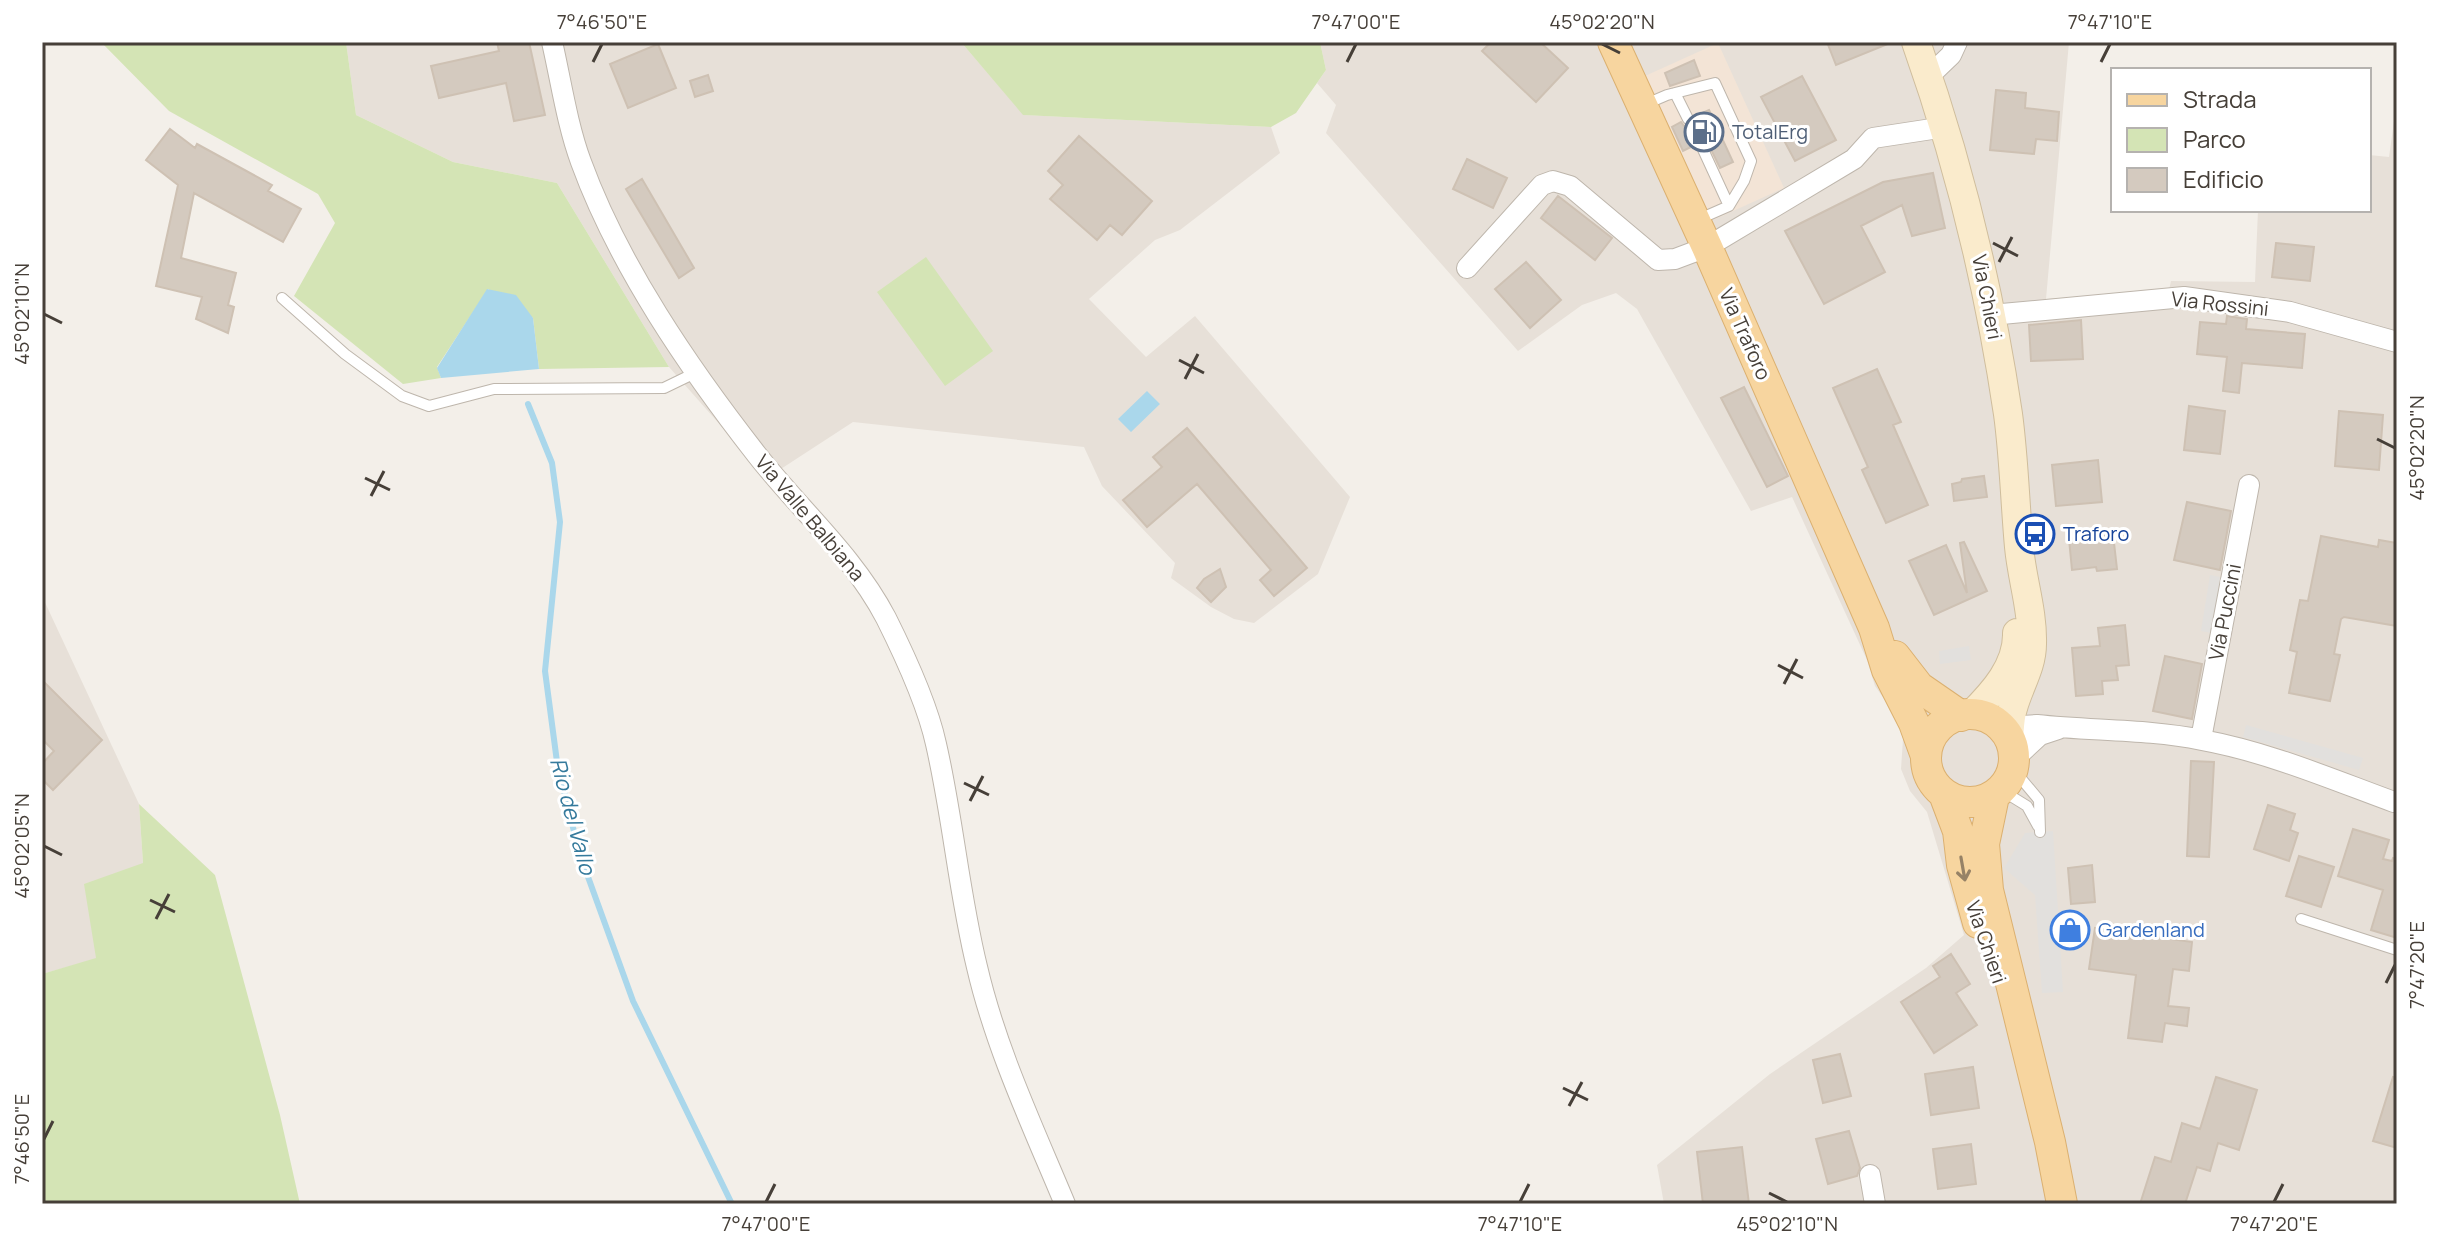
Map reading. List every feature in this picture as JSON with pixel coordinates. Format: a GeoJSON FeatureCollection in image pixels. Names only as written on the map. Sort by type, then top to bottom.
{"type":"FeatureCollection","features":[{"type":"Feature","properties":{"kind":"main road","name":"Via Traforo"},"geometry":{"type":"LineString","coordinates":[[1613,42],[1874,628],[1887,670],[1915,725],[1926,756]]}},
{"type":"Feature","properties":{"kind":"main road","name":"Via Chieri"},"geometry":{"type":"LineString","coordinates":[[1916,42],[1967,204],[1991,315],[2008,417],[2020,561],[2016,650],[1995,691],[1967,715]]}},
{"type":"Feature","properties":{"kind":"main road","name":"Via Chieri"},"geometry":{"type":"LineString","coordinates":[[2020,561],[2031,610],[2032,645],[2013,709],[2006,770],[1984,844],[1984,862],[2062,1204]]}},
{"type":"Feature","properties":{"kind":"main road","name":"Via Traforo"},"geometry":{"type":"LineString","coordinates":[[1874,628],[1919,687],[1967,715]]}},
{"type":"Feature","properties":{"kind":"main road"},"geometry":{"type":"LineString","coordinates":[[1967,715],[1989,719],[2002,728],[2006,770],[1966,802],[1944,794],[1930,777],[1926,756],[1928,745],[1939,727],[1967,715]]}},
{"type":"Feature","properties":{"kind":"main road","name":"Via Chieri"},"geometry":{"type":"LineString","coordinates":[[1944,794],[1958,831],[1967,888],[1988,957],[2024,1042]]}},
{"type":"Feature","properties":{"kind":"street","name":"Via Valle Balbiana"},"geometry":{"type":"LineString","coordinates":[[552,42],[580,160],[620,254],[697,372],[758,457],[840,548],[885,616],[906,662],[936,741],[977,968],[1014,1081],[1065,1204]]}},
{"type":"Feature","properties":{"kind":"street"},"geometry":{"type":"LineString","coordinates":[[1928,77],[1951,55],[1957,42]]}},
{"type":"Feature","properties":{"kind":"street"},"geometry":{"type":"LineString","coordinates":[[1467,268],[1542,185],[1553,181],[1570,186],[1658,260],[1675,259],[1701,234],[1854,159],[1873,138],[1945,127]]}},
{"type":"Feature","properties":{"kind":"street","name":"Via Rossini"},"geometry":{"type":"LineString","coordinates":[[1991,315],[2184,297],[2290,312],[2397,342]]}},
{"type":"Feature","properties":{"kind":"street","name":"Via Puccini"},"geometry":{"type":"LineString","coordinates":[[2201,739],[2249,485]]}},
{"type":"Feature","properties":{"kind":"street"},"geometry":{"type":"LineString","coordinates":[[2006,770],[2023,726],[2124,730],[2201,739],[2248,750],[2394,802]]}},
{"type":"Feature","properties":{"kind":"street"},"geometry":{"type":"LineString","coordinates":[[1870,1175],[1875,1204]]}},
{"type":"Feature","properties":{"kind":"lane"},"geometry":{"type":"LineString","coordinates":[[1642,106],[1675,93],[1715,83],[1751,161],[1744,181],[1729,206],[1701,234]]}},
{"type":"Feature","properties":{"kind":"lane"},"geometry":{"type":"LineString","coordinates":[[1675,93],[1688,119]]}},
{"type":"Feature","properties":{"kind":"lane"},"geometry":{"type":"LineString","coordinates":[[1700,143],[1729,206]]}},
{"type":"Feature","properties":{"kind":"lane"},"geometry":{"type":"LineString","coordinates":[[282,298],[345,354],[402,396],[429,406],[494,389],[664,388],[697,372]]}},
{"type":"Feature","properties":{"kind":"lane"},"geometry":{"type":"LineString","coordinates":[[2006,770],[2039,800],[2040,832],[2027,806],[2006,770]]}},
{"type":"Feature","properties":{"kind":"lane"},"geometry":{"type":"LineString","coordinates":[[2301,919],[2397,950]]}},
{"type":"Feature","properties":{"kind":"shaded area"},"geometry":{"type":"Polygon","coordinates":[[[346,42],[961,42],[1024,115],[1271,127],[1280,153],[1180,230],[1155,240],[1089,299],[1146,357],[1195,316],[1350,497],[1318,574],[1254,623],[1234,619],[1211,607],[1171,578],[1175,563],[1102,486],[1084,447],[853,422],[767,478],[669,367],[557,183],[453,162],[356,115],[346,42]]]}},
{"type":"Feature","properties":{"kind":"shaded area"},"geometry":{"type":"Polygon","coordinates":[[[1320,42],[2069,42],[2046,299],[2169,290],[2171,281],[2255,282],[2258,212],[2371,212],[2371,155],[2389,157],[2397,100],[2397,1204],[1664,1204],[1657,1165],[1770,1074],[1926,968],[1964,935],[1927,812],[1910,791],[1901,769],[1901,723],[1875,686],[1867,660],[1792,497],[1751,511],[1637,309],[1616,293],[1582,305],[1518,351],[1326,133],[1336,105],[1317,83],[1326,70],[1320,42]]]}},
{"type":"Feature","properties":{"kind":"shaded area"},"geometry":{"type":"Polygon","coordinates":[[[1718,43],[1784,188],[1711,221],[1645,76],[1718,43]]]}},
{"type":"Feature","properties":{"kind":"shaded area"},"geometry":{"type":"Polygon","coordinates":[[[2210,575],[2220,577],[2211,633],[2201,631],[2210,575]]]}},
{"type":"Feature","properties":{"kind":"shaded area"},"geometry":{"type":"Polygon","coordinates":[[[42,596],[139,804],[143,863],[96,959],[42,974],[42,596]]]}},
{"type":"Feature","properties":{"kind":"shaded area"},"geometry":{"type":"Polygon","coordinates":[[[1969,646],[1971,660],[1940,664],[1939,651],[1969,646]]]}},
{"type":"Feature","properties":{"kind":"shaded area"},"geometry":{"type":"Polygon","coordinates":[[[2246,725],[2363,758],[2359,770],[2243,737],[2246,725]]]}},
{"type":"Feature","properties":{"kind":"shaded area"},"geometry":{"type":"Polygon","coordinates":[[[2053,831],[2063,992],[2042,993],[2035,895],[2004,868],[2025,833],[2053,831]]]}},
{"type":"Feature","properties":{"kind":"green space"},"geometry":{"type":"Polygon","coordinates":[[[101,42],[346,42],[356,115],[453,162],[557,183],[669,367],[539,369],[533,318],[488,289],[437,367],[441,378],[403,384],[294,296],[335,223],[318,194],[169,111],[101,42]]]}},
{"type":"Feature","properties":{"kind":"green space"},"geometry":{"type":"Polygon","coordinates":[[[961,42],[1320,42],[1326,70],[1296,113],[1271,127],[1023,115],[961,42]]]}},
{"type":"Feature","properties":{"kind":"green space"},"geometry":{"type":"Polygon","coordinates":[[[926,257],[993,351],[945,386],[877,292],[926,257]]]}},
{"type":"Feature","properties":{"kind":"green space"},"geometry":{"type":"Polygon","coordinates":[[[139,804],[215,875],[280,1115],[300,1204],[42,1204],[42,974],[96,958],[84,884],[143,863],[139,804]]]}},
{"type":"Feature","properties":{"kind":"water"},"geometry":{"type":"Polygon","coordinates":[[[487,289],[516,295],[533,318],[539,369],[441,378],[437,368],[487,289]]]}},
{"type":"Feature","properties":{"kind":"water"},"geometry":{"type":"Polygon","coordinates":[[[1147,391],[1160,404],[1131,432],[1118,419],[1147,391]]]}},
{"type":"Feature","properties":{"kind":"building"},"geometry":{"type":"Polygon","coordinates":[[[497,42],[529,42],[545,115],[514,121],[506,83],[439,98],[431,66],[499,51],[497,42]]]}},
{"type":"Feature","properties":{"kind":"building"},"geometry":{"type":"Polygon","coordinates":[[[1491,42],[1540,42],[1568,68],[1536,102],[1482,51],[1491,42]]]}},
{"type":"Feature","properties":{"kind":"building"},"geometry":{"type":"Polygon","coordinates":[[[1827,42],[1890,42],[1890,43],[1836,65],[1827,42]]]}},
{"type":"Feature","properties":{"kind":"building"},"geometry":{"type":"Polygon","coordinates":[[[658,44],[676,88],[628,108],[610,64],[658,44]]]}},
{"type":"Feature","properties":{"kind":"building"},"geometry":{"type":"Polygon","coordinates":[[[1694,60],[1700,76],[1670,86],[1665,73],[1694,60]]]}},
{"type":"Feature","properties":{"kind":"building"},"geometry":{"type":"Polygon","coordinates":[[[708,75],[713,91],[695,97],[690,81],[708,75]]]}},
{"type":"Feature","properties":{"kind":"building"},"geometry":{"type":"Polygon","coordinates":[[[1802,76],[1836,140],[1795,161],[1761,97],[1802,76]]]}},
{"type":"Feature","properties":{"kind":"building"},"geometry":{"type":"Polygon","coordinates":[[[1996,90],[2026,93],[2025,108],[2059,112],[2057,141],[2036,139],[2034,154],[1990,150],[1996,90]]]}},
{"type":"Feature","properties":{"kind":"building"},"geometry":{"type":"Polygon","coordinates":[[[1709,110],[1733,162],[1720,168],[1705,137],[1696,136],[1693,146],[1683,151],[1672,127],[1681,122],[1684,126],[1691,126],[1695,123],[1695,116],[1709,110]]]}},
{"type":"Feature","properties":{"kind":"building"},"geometry":{"type":"Polygon","coordinates":[[[170,129],[195,148],[197,144],[272,185],[268,191],[301,209],[283,242],[194,193],[181,258],[236,273],[228,305],[234,307],[228,333],[196,319],[202,297],[156,286],[178,185],[146,160],[170,129]]]}},
{"type":"Feature","properties":{"kind":"building"},"geometry":{"type":"Polygon","coordinates":[[[1079,136],[1152,201],[1122,235],[1110,225],[1097,240],[1050,199],[1063,185],[1048,171],[1079,136]]]}},
{"type":"Feature","properties":{"kind":"building"},"geometry":{"type":"Polygon","coordinates":[[[1467,159],[1507,178],[1493,208],[1453,189],[1467,159]]]}},
{"type":"Feature","properties":{"kind":"building"},"geometry":{"type":"Polygon","coordinates":[[[1933,173],[1945,228],[1912,236],[1902,205],[1861,226],[1885,272],[1824,304],[1785,231],[1883,182],[1933,173]]]}},
{"type":"Feature","properties":{"kind":"building"},"geometry":{"type":"Polygon","coordinates":[[[642,179],[694,268],[679,278],[626,189],[642,179]]]}},
{"type":"Feature","properties":{"kind":"building"},"geometry":{"type":"Polygon","coordinates":[[[1558,196],[1612,238],[1595,260],[1541,218],[1558,196]]]}},
{"type":"Feature","properties":{"kind":"building"},"geometry":{"type":"Polygon","coordinates":[[[2276,243],[2314,247],[2310,281],[2272,277],[2276,243]]]}},
{"type":"Feature","properties":{"kind":"building"},"geometry":{"type":"Polygon","coordinates":[[[1526,262],[1561,300],[1530,328],[1495,289],[1526,262]]]}},
{"type":"Feature","properties":{"kind":"building"},"geometry":{"type":"Polygon","coordinates":[[[2227,316],[2247,319],[2246,329],[2305,334],[2302,368],[2242,363],[2239,393],[2223,391],[2227,357],[2197,354],[2200,322],[2226,324],[2227,316]]]}},
{"type":"Feature","properties":{"kind":"building"},"geometry":{"type":"Polygon","coordinates":[[[2081,320],[2083,359],[2031,361],[2029,325],[2081,320]]]}},
{"type":"Feature","properties":{"kind":"building"},"geometry":{"type":"Polygon","coordinates":[[[1877,369],[1901,422],[1893,425],[1928,505],[1886,523],[1862,470],[1868,467],[1833,388],[1877,369]]]}},
{"type":"Feature","properties":{"kind":"building"},"geometry":{"type":"Polygon","coordinates":[[[1744,387],[1788,476],[1767,487],[1721,398],[1744,387]]]}},
{"type":"Feature","properties":{"kind":"building"},"geometry":{"type":"Polygon","coordinates":[[[2189,406],[2225,411],[2220,454],[2184,450],[2189,406]]]}},
{"type":"Feature","properties":{"kind":"building"},"geometry":{"type":"Polygon","coordinates":[[[2339,411],[2383,415],[2379,470],[2335,466],[2339,411]]]}},
{"type":"Feature","properties":{"kind":"building"},"geometry":{"type":"Polygon","coordinates":[[[1187,428],[1307,568],[1274,596],[1260,580],[1271,570],[1197,484],[1147,527],[1123,500],[1162,467],[1153,457],[1187,428]]]}},
{"type":"Feature","properties":{"kind":"building"},"geometry":{"type":"Polygon","coordinates":[[[2098,460],[2102,502],[2056,506],[2052,465],[2098,460]]]}},
{"type":"Feature","properties":{"kind":"building"},"geometry":{"type":"Polygon","coordinates":[[[1984,476],[1987,497],[1954,501],[1952,484],[1962,479],[1984,476]]]}},
{"type":"Feature","properties":{"kind":"building"},"geometry":{"type":"Polygon","coordinates":[[[2187,502],[2231,511],[2220,570],[2174,560],[2187,502]]]}},
{"type":"Feature","properties":{"kind":"building"},"geometry":{"type":"Polygon","coordinates":[[[2113,534],[2117,569],[2097,571],[2096,567],[2072,570],[2069,539],[2113,534]]]}},
{"type":"Feature","properties":{"kind":"building"},"geometry":{"type":"Polygon","coordinates":[[[2321,536],[2378,547],[2379,540],[2397,543],[2397,626],[2341,619],[2334,654],[2340,655],[2330,701],[2289,693],[2297,652],[2290,650],[2300,600],[2308,601],[2321,536]]]}},
{"type":"Feature","properties":{"kind":"building"},"geometry":{"type":"Polygon","coordinates":[[[1964,542],[1987,591],[1934,615],[1909,561],[1946,545],[1967,593],[1960,543],[1964,542]]]}},
{"type":"Feature","properties":{"kind":"building"},"geometry":{"type":"Polygon","coordinates":[[[1220,569],[1226,587],[1211,602],[1197,588],[1204,579],[1220,569]]]}},
{"type":"Feature","properties":{"kind":"building"},"geometry":{"type":"Polygon","coordinates":[[[2125,625],[2129,665],[2116,666],[2118,680],[2102,681],[2103,694],[2076,696],[2072,648],[2100,646],[2098,628],[2125,625]]]}},
{"type":"Feature","properties":{"kind":"building"},"geometry":{"type":"Polygon","coordinates":[[[2165,656],[2202,664],[2192,719],[2153,711],[2165,656]]]}},
{"type":"Feature","properties":{"kind":"building"},"geometry":{"type":"Polygon","coordinates":[[[42,680],[102,740],[53,790],[42,779],[42,764],[54,751],[42,739],[42,680]]]}},
{"type":"Feature","properties":{"kind":"building"},"geometry":{"type":"Polygon","coordinates":[[[2191,761],[2214,762],[2209,857],[2187,856],[2191,761]]]}},
{"type":"Feature","properties":{"kind":"building"},"geometry":{"type":"Polygon","coordinates":[[[2268,805],[2295,814],[2290,830],[2298,833],[2289,861],[2254,849],[2268,805]]]}},
{"type":"Feature","properties":{"kind":"building"},"geometry":{"type":"Polygon","coordinates":[[[2353,829],[2389,840],[2383,859],[2397,859],[2397,938],[2371,930],[2383,890],[2338,876],[2353,829]]]}},
{"type":"Feature","properties":{"kind":"building"},"geometry":{"type":"Polygon","coordinates":[[[2299,856],[2334,867],[2321,907],[2286,896],[2299,856]]]}},
{"type":"Feature","properties":{"kind":"building"},"geometry":{"type":"Polygon","coordinates":[[[2092,865],[2095,902],[2071,904],[2068,868],[2092,865]]]}},
{"type":"Feature","properties":{"kind":"building"},"geometry":{"type":"Polygon","coordinates":[[[2095,928],[2192,942],[2189,971],[2173,969],[2168,1006],[2189,1008],[2187,1026],[2165,1023],[2162,1042],[2128,1038],[2136,975],[2089,969],[2095,928]]]}},
{"type":"Feature","properties":{"kind":"building"},"geometry":{"type":"Polygon","coordinates":[[[1951,954],[1970,984],[1956,993],[1977,1025],[1934,1053],[1901,1002],[1940,977],[1933,966],[1951,954]]]}},
{"type":"Feature","properties":{"kind":"building"},"geometry":{"type":"Polygon","coordinates":[[[1840,1054],[1851,1096],[1823,1103],[1813,1060],[1840,1054]]]}},
{"type":"Feature","properties":{"kind":"building"},"geometry":{"type":"Polygon","coordinates":[[[1973,1067],[1979,1108],[1931,1115],[1925,1074],[1973,1067]]]}},
{"type":"Feature","properties":{"kind":"building"},"geometry":{"type":"Polygon","coordinates":[[[2216,1077],[2257,1090],[2239,1150],[2218,1143],[2210,1171],[2197,1167],[2185,1204],[2140,1204],[2155,1157],[2171,1162],[2182,1123],[2200,1129],[2216,1077]]]}},
{"type":"Feature","properties":{"kind":"building"},"geometry":{"type":"Polygon","coordinates":[[[2393,1077],[2397,1078],[2397,1148],[2373,1141],[2393,1077]]]}},
{"type":"Feature","properties":{"kind":"building"},"geometry":{"type":"Polygon","coordinates":[[[1849,1131],[1860,1168],[1857,1176],[1828,1184],[1816,1139],[1849,1131]]]}},
{"type":"Feature","properties":{"kind":"building"},"geometry":{"type":"Polygon","coordinates":[[[1971,1144],[1976,1184],[1938,1189],[1933,1149],[1971,1144]]]}},
{"type":"Feature","properties":{"kind":"building"},"geometry":{"type":"Polygon","coordinates":[[[1742,1147],[1749,1204],[1703,1204],[1697,1152],[1742,1147]]]}},
{"type":"Feature","properties":{"kind":"waterway","name":"Rio del Vallo"},"geometry":{"type":"LineString","coordinates":[[528,404],[552,463],[560,522],[545,671],[557,762],[579,852],[633,1001],[732,1204]]}},
{"type":"Feature","properties":{"kind":"place","name":"TotalErg"},"geometry":{"type":"Point","coordinates":[1704,132]}},
{"type":"Feature","properties":{"kind":"place","name":"Traforo"},"geometry":{"type":"Point","coordinates":[2035,534]}},
{"type":"Feature","properties":{"kind":"place","name":"Gardenland"},"geometry":{"type":"Point","coordinates":[2070,930]}}]}
